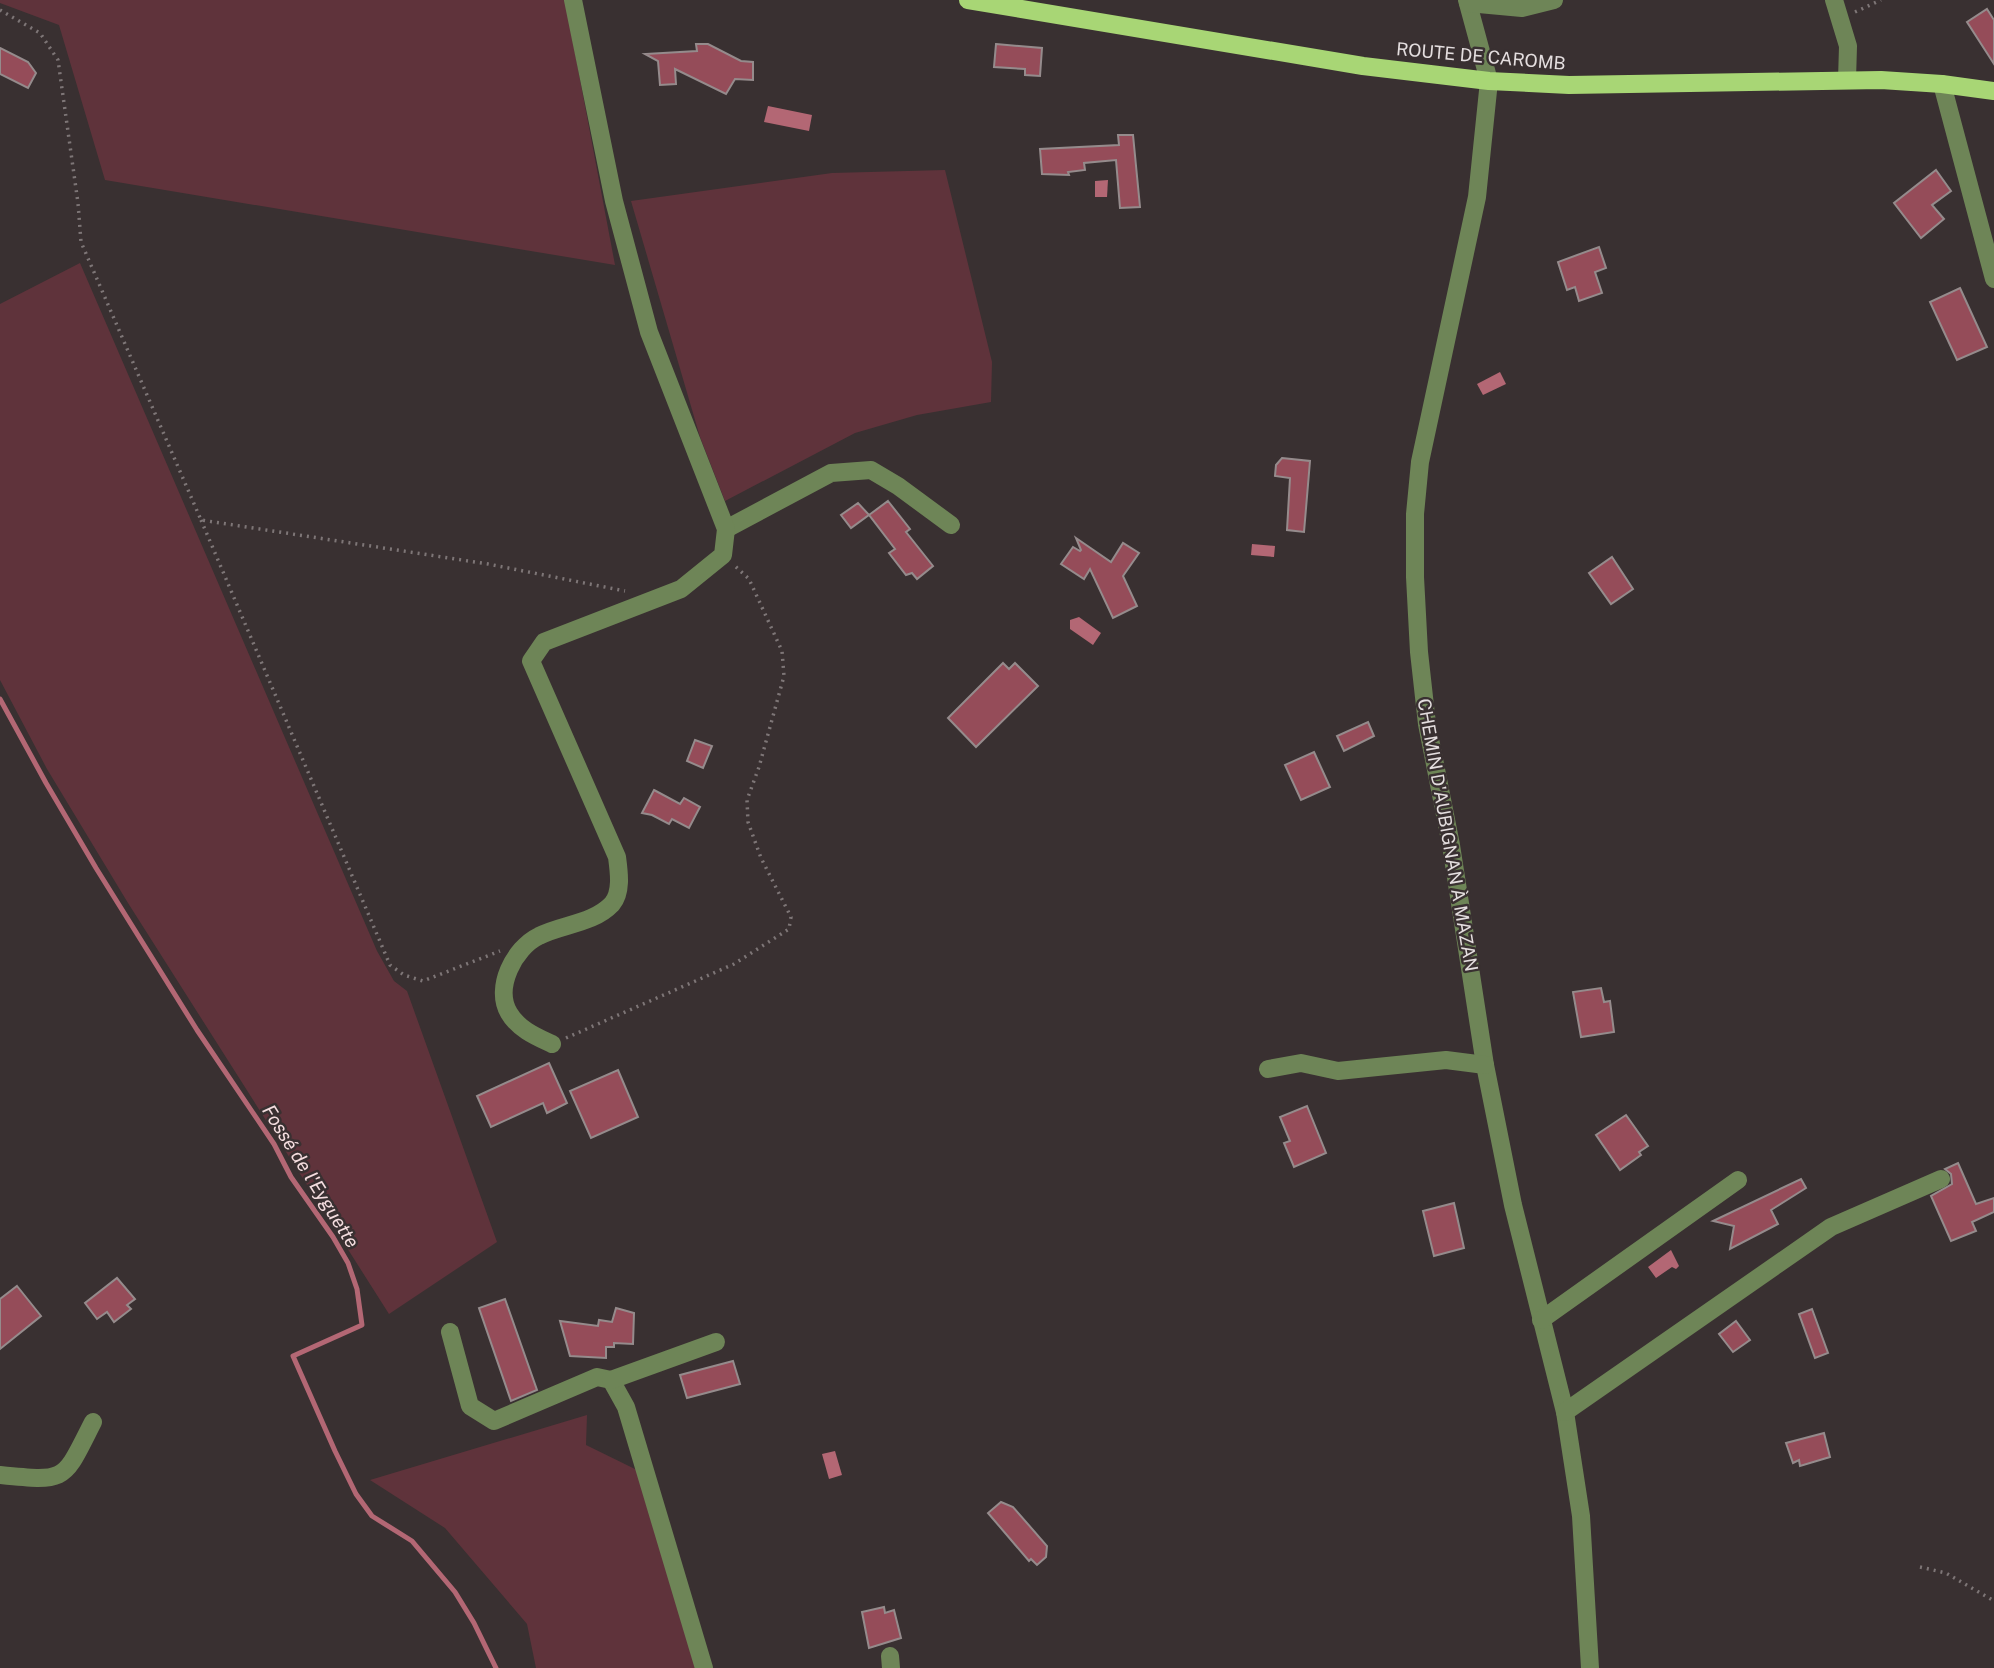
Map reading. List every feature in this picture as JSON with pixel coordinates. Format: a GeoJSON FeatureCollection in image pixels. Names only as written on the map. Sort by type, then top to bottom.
{"type":"FeatureCollection","features":[{"type":"Feature","properties":{"kind":"main road","name":"ROUTE DE CAROMB"},"geometry":{"type":"LineString","coordinates":[[968,0],[1363,66],[1489,81],[1569,85],[1847,80],[1942,84],[1994,91]]}},
{"type":"Feature","properties":{"kind":"street"},"geometry":{"type":"LineString","coordinates":[[552,1044],[527,1032],[509,1013],[504,990],[510,963],[537,936],[594,917],[613,902],[620,882],[617,857],[531,661],[544,642],[681,589],[723,555],[726,529],[649,332],[614,201],[573,0]]}},
{"type":"Feature","properties":{"kind":"street"},"geometry":{"type":"LineString","coordinates":[[1468,1],[1522,8],[1554,0]]}},
{"type":"Feature","properties":{"kind":"street","name":"CHEMIN D'AUBIGNAN À MAZAN"},"geometry":{"type":"LineString","coordinates":[[1468,1],[1489,81],[1477,197],[1420,461],[1415,514],[1418,627],[1427,724],[1451,845],[1485,1065],[1513,1205],[1565,1412],[1580,1516],[1590,1668]]}},
{"type":"Feature","properties":{"kind":"street"},"geometry":{"type":"LineString","coordinates":[[1837,8],[1848,46],[1847,80]]}},
{"type":"Feature","properties":{"kind":"street"},"geometry":{"type":"LineString","coordinates":[[1942,84],[1994,279]]}},
{"type":"Feature","properties":{"kind":"street"},"geometry":{"type":"LineString","coordinates":[[726,529],[831,473],[871,470],[898,485],[951,525]]}},
{"type":"Feature","properties":{"kind":"street"},"geometry":{"type":"LineString","coordinates":[[1268,1069],[1301,1063],[1338,1072],[1446,1060],[1485,1065]]}},
{"type":"Feature","properties":{"kind":"street"},"geometry":{"type":"LineString","coordinates":[[1565,1412],[1831,1227],[1941,1179]]}},
{"type":"Feature","properties":{"kind":"street"},"geometry":{"type":"LineString","coordinates":[[1541,1320],[1738,1180]]}},
{"type":"Feature","properties":{"kind":"street"},"geometry":{"type":"LineString","coordinates":[[450,1332],[470,1406],[494,1421],[597,1377],[611,1380],[716,1342]]}},
{"type":"Feature","properties":{"kind":"street"},"geometry":{"type":"LineString","coordinates":[[611,1380],[626,1407],[704,1668]]}},
{"type":"Feature","properties":{"kind":"street"},"geometry":{"type":"LineString","coordinates":[[0,1475],[42,1479],[60,1475],[69,1468],[93,1422]]}},
{"type":"Feature","properties":{"kind":"path"},"geometry":{"type":"LineString","coordinates":[[1837,8],[1858,11],[1881,0]]}},
{"type":"Feature","properties":{"kind":"path"},"geometry":{"type":"LineString","coordinates":[[0,10],[40,33],[58,60],[81,242],[390,965],[404,975],[424,981],[537,936]]}},
{"type":"Feature","properties":{"kind":"path"},"geometry":{"type":"LineString","coordinates":[[201,520],[488,564],[660,597]]}},
{"type":"Feature","properties":{"kind":"path"},"geometry":{"type":"LineString","coordinates":[[552,1044],[734,964],[789,929],[791,917],[761,858],[748,822],[747,800],[784,676],[782,651],[748,579],[723,555]]}},
{"type":"Feature","properties":{"kind":"path"},"geometry":{"type":"LineString","coordinates":[[1920,1567],[1946,1573],[1994,1601]]}},
{"type":"Feature","properties":{"kind":"shaded area"},"geometry":{"type":"Polygon","coordinates":[[[0,0],[565,0],[615,265],[105,180],[59,25],[0,3],[0,0]]]}},
{"type":"Feature","properties":{"kind":"shaded area"},"geometry":{"type":"Polygon","coordinates":[[[768,106],[812,115],[809,131],[764,122],[768,106]]]}},
{"type":"Feature","properties":{"kind":"shaded area"},"geometry":{"type":"Polygon","coordinates":[[[945,170],[992,362],[991,402],[917,415],[855,433],[725,501],[700,437],[631,201],[832,173],[945,170]]]}},
{"type":"Feature","properties":{"kind":"shaded area"},"geometry":{"type":"Polygon","coordinates":[[[1108,180],[1107,197],[1095,197],[1095,181],[1108,180]]]}},
{"type":"Feature","properties":{"kind":"shaded area"},"geometry":{"type":"Polygon","coordinates":[[[80,263],[377,951],[394,981],[407,991],[497,1242],[389,1314],[128,903],[47,769],[0,680],[0,304],[80,263]]]}},
{"type":"Feature","properties":{"kind":"shaded area"},"geometry":{"type":"Polygon","coordinates":[[[1500,372],[1506,384],[1483,395],[1477,384],[1500,372]]]}},
{"type":"Feature","properties":{"kind":"shaded area"},"geometry":{"type":"Polygon","coordinates":[[[1252,544],[1275,546],[1274,557],[1251,555],[1252,544]]]}},
{"type":"Feature","properties":{"kind":"shaded area"},"geometry":{"type":"Polygon","coordinates":[[[1079,617],[1101,633],[1093,645],[1070,629],[1070,620],[1079,617]]]}},
{"type":"Feature","properties":{"kind":"shaded area"},"geometry":{"type":"Polygon","coordinates":[[[1671,1250],[1679,1266],[1676,1269],[1672,1267],[1656,1278],[1648,1267],[1671,1250]]]}},
{"type":"Feature","properties":{"kind":"shaded area"},"geometry":{"type":"Polygon","coordinates":[[[587,1415],[586,1445],[637,1470],[698,1668],[536,1668],[527,1624],[445,1528],[370,1480],[587,1415]]]}},
{"type":"Feature","properties":{"kind":"shaded area"},"geometry":{"type":"Polygon","coordinates":[[[835,1451],[842,1475],[829,1479],[822,1454],[835,1451]]]}},
{"type":"Feature","properties":{"kind":"building"},"geometry":{"type":"Polygon","coordinates":[[[1987,9],[1994,20],[1994,64],[1967,22],[1987,9]]]}},
{"type":"Feature","properties":{"kind":"building"},"geometry":{"type":"Polygon","coordinates":[[[696,44],[708,44],[741,61],[753,62],[753,80],[735,79],[726,94],[675,69],[676,84],[660,85],[658,61],[645,54],[697,51],[696,44]]]}},
{"type":"Feature","properties":{"kind":"building"},"geometry":{"type":"Polygon","coordinates":[[[996,44],[1042,48],[1040,76],[1025,75],[1025,69],[994,67],[996,44]]]}},
{"type":"Feature","properties":{"kind":"building"},"geometry":{"type":"Polygon","coordinates":[[[0,48],[28,62],[36,73],[28,88],[0,74],[0,48]]]}},
{"type":"Feature","properties":{"kind":"building"},"geometry":{"type":"Polygon","coordinates":[[[1118,135],[1133,135],[1140,207],[1120,208],[1116,160],[1084,163],[1085,170],[1068,172],[1069,175],[1042,174],[1040,149],[1119,145],[1118,135]]]}},
{"type":"Feature","properties":{"kind":"building"},"geometry":{"type":"Polygon","coordinates":[[[1936,170],[1951,191],[1932,205],[1944,219],[1921,238],[1894,203],[1936,170]]]}},
{"type":"Feature","properties":{"kind":"building"},"geometry":{"type":"Polygon","coordinates":[[[1599,247],[1606,268],[1595,272],[1602,293],[1579,301],[1575,287],[1567,290],[1558,262],[1599,247]]]}},
{"type":"Feature","properties":{"kind":"building"},"geometry":{"type":"Polygon","coordinates":[[[1960,288],[1987,347],[1957,360],[1930,302],[1960,288]]]}},
{"type":"Feature","properties":{"kind":"building"},"geometry":{"type":"Polygon","coordinates":[[[1282,458],[1310,461],[1304,532],[1287,530],[1290,478],[1275,476],[1276,465],[1282,458]]]}},
{"type":"Feature","properties":{"kind":"building"},"geometry":{"type":"Polygon","coordinates":[[[888,501],[910,529],[906,532],[933,566],[917,579],[912,573],[906,575],[889,553],[895,549],[869,515],[888,501]]]}},
{"type":"Feature","properties":{"kind":"building"},"geometry":{"type":"Polygon","coordinates":[[[858,503],[869,515],[851,528],[841,515],[858,503]]]}},
{"type":"Feature","properties":{"kind":"building"},"geometry":{"type":"Polygon","coordinates":[[[1076,538],[1111,562],[1123,543],[1139,553],[1123,576],[1137,606],[1113,618],[1090,569],[1084,579],[1061,564],[1073,547],[1081,550],[1076,538]]]}},
{"type":"Feature","properties":{"kind":"building"},"geometry":{"type":"Polygon","coordinates":[[[1612,557],[1633,589],[1611,604],[1589,573],[1612,557]]]}},
{"type":"Feature","properties":{"kind":"building"},"geometry":{"type":"Polygon","coordinates":[[[1003,663],[1009,669],[1015,663],[1038,686],[976,747],[948,718],[1003,663]]]}},
{"type":"Feature","properties":{"kind":"building"},"geometry":{"type":"Polygon","coordinates":[[[1368,722],[1374,736],[1344,751],[1337,736],[1368,722]]]}},
{"type":"Feature","properties":{"kind":"building"},"geometry":{"type":"Polygon","coordinates":[[[695,740],[712,746],[703,768],[687,761],[695,740]]]}},
{"type":"Feature","properties":{"kind":"building"},"geometry":{"type":"Polygon","coordinates":[[[1314,752],[1330,787],[1301,800],[1285,765],[1314,752]]]}},
{"type":"Feature","properties":{"kind":"building"},"geometry":{"type":"Polygon","coordinates":[[[654,790],[680,804],[684,798],[700,807],[689,828],[672,819],[669,824],[642,813],[654,790]]]}},
{"type":"Feature","properties":{"kind":"building"},"geometry":{"type":"Polygon","coordinates":[[[1601,988],[1604,1002],[1610,1001],[1614,1032],[1581,1037],[1573,992],[1601,988]]]}},
{"type":"Feature","properties":{"kind":"building"},"geometry":{"type":"Polygon","coordinates":[[[549,1063],[567,1103],[547,1113],[543,1103],[491,1127],[477,1096],[549,1063]]]}},
{"type":"Feature","properties":{"kind":"building"},"geometry":{"type":"Polygon","coordinates":[[[618,1070],[638,1117],[591,1138],[570,1091],[618,1070]]]}},
{"type":"Feature","properties":{"kind":"building"},"geometry":{"type":"Polygon","coordinates":[[[1307,1106],[1326,1153],[1294,1167],[1284,1143],[1290,1141],[1280,1117],[1307,1106]]]}},
{"type":"Feature","properties":{"kind":"building"},"geometry":{"type":"Polygon","coordinates":[[[1626,1115],[1648,1146],[1639,1152],[1641,1155],[1620,1170],[1596,1135],[1626,1115]]]}},
{"type":"Feature","properties":{"kind":"building"},"geometry":{"type":"Polygon","coordinates":[[[1958,1163],[1976,1204],[1994,1198],[1994,1212],[1972,1222],[1976,1231],[1951,1241],[1931,1196],[1952,1184],[1951,1174],[1945,1169],[1958,1163]]]}},
{"type":"Feature","properties":{"kind":"building"},"geometry":{"type":"Polygon","coordinates":[[[1801,1179],[1806,1188],[1771,1210],[1778,1224],[1730,1249],[1734,1226],[1713,1221],[1801,1179]]]}},
{"type":"Feature","properties":{"kind":"building"},"geometry":{"type":"Polygon","coordinates":[[[1454,1203],[1464,1248],[1434,1256],[1423,1211],[1454,1203]]]}},
{"type":"Feature","properties":{"kind":"building"},"geometry":{"type":"Polygon","coordinates":[[[117,1278],[135,1299],[127,1305],[131,1309],[114,1322],[107,1312],[97,1319],[85,1303],[117,1278]]]}},
{"type":"Feature","properties":{"kind":"building"},"geometry":{"type":"Polygon","coordinates":[[[17,1286],[41,1316],[0,1349],[0,1299],[17,1286]]]}},
{"type":"Feature","properties":{"kind":"building"},"geometry":{"type":"Polygon","coordinates":[[[505,1299],[537,1390],[511,1401],[479,1308],[505,1299]]]}},
{"type":"Feature","properties":{"kind":"building"},"geometry":{"type":"Polygon","coordinates":[[[616,1308],[634,1313],[633,1344],[614,1343],[614,1347],[606,1347],[606,1358],[570,1356],[560,1321],[598,1326],[599,1320],[612,1322],[616,1308]]]}},
{"type":"Feature","properties":{"kind":"building"},"geometry":{"type":"Polygon","coordinates":[[[1812,1309],[1828,1353],[1815,1358],[1799,1314],[1812,1309]]]}},
{"type":"Feature","properties":{"kind":"building"},"geometry":{"type":"Polygon","coordinates":[[[1736,1321],[1750,1340],[1733,1352],[1719,1334],[1736,1321]]]}},
{"type":"Feature","properties":{"kind":"building"},"geometry":{"type":"Polygon","coordinates":[[[733,1361],[740,1384],[687,1398],[680,1375],[733,1361]]]}},
{"type":"Feature","properties":{"kind":"building"},"geometry":{"type":"Polygon","coordinates":[[[1824,1433],[1830,1457],[1800,1466],[1799,1460],[1793,1463],[1786,1443],[1824,1433]]]}},
{"type":"Feature","properties":{"kind":"building"},"geometry":{"type":"Polygon","coordinates":[[[1001,1502],[1013,1507],[1047,1546],[1046,1557],[1037,1565],[1031,1559],[1029,1561],[988,1513],[1001,1502]]]}},
{"type":"Feature","properties":{"kind":"building"},"geometry":{"type":"Polygon","coordinates":[[[884,1607],[885,1613],[894,1610],[901,1638],[869,1648],[862,1612],[884,1607]]]}},
{"type":"Feature","properties":{"kind":"waterway","name":"Fossé de l'Eyguette"},"geometry":{"type":"LineString","coordinates":[[0,699],[96,868],[348,1263],[357,1289],[362,1325],[293,1356],[356,1494],[372,1516],[412,1541],[455,1592],[496,1668]]}}]}
